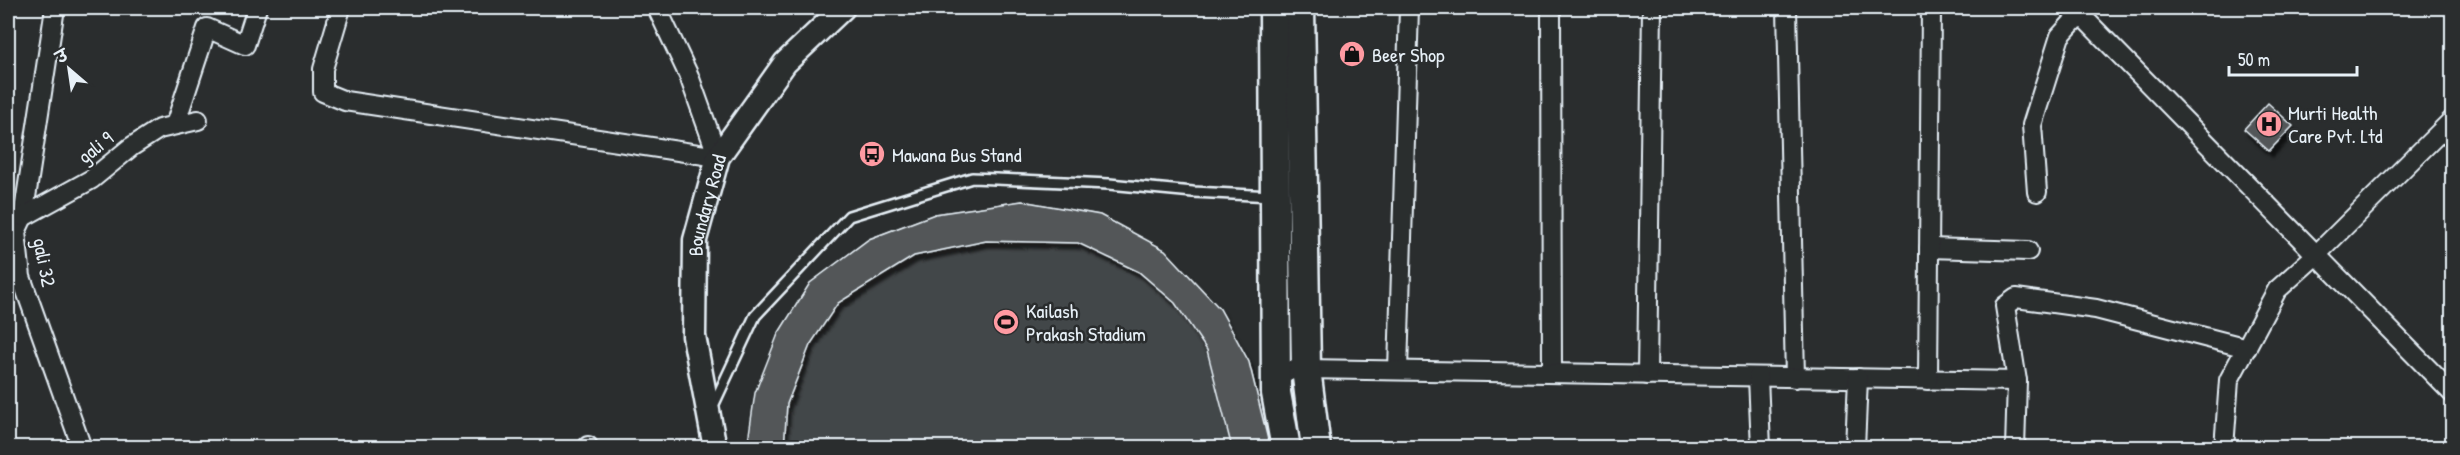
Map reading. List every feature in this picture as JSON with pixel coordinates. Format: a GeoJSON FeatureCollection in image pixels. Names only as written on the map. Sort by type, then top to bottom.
{"type":"FeatureCollection","features":[{"type":"Feature","properties":{"kind":"main road"},"geometry":{"type":"LineString","coordinates":[[1275,8],[1289,197],[1316,447]]}},
{"type":"Feature","properties":{"kind":"main road"},"geometry":{"type":"LineString","coordinates":[[1286,447],[1276,393],[1276,372],[1300,8]]}},
{"type":"Feature","properties":{"kind":"street","name":"gali 32"},"geometry":{"type":"LineString","coordinates":[[55,8],[23,217],[16,232],[21,277],[82,447]]}},
{"type":"Feature","properties":{"kind":"street"},"geometry":{"type":"LineString","coordinates":[[175,126],[207,28],[245,45],[257,8]]}},
{"type":"Feature","properties":{"kind":"street"},"geometry":{"type":"LineString","coordinates":[[341,8],[322,69],[323,92],[345,101],[718,157],[689,76],[657,8]]}},
{"type":"Feature","properties":{"kind":"street","name":"Boundary Road"},"geometry":{"type":"LineString","coordinates":[[715,447],[694,336],[695,240],[718,157],[785,63],[843,8]]}},
{"type":"Feature","properties":{"kind":"street"},"geometry":{"type":"LineString","coordinates":[[1398,370],[1409,8]]}},
{"type":"Feature","properties":{"kind":"street"},"geometry":{"type":"LineString","coordinates":[[1551,8],[1552,373]]}},
{"type":"Feature","properties":{"kind":"street"},"geometry":{"type":"LineString","coordinates":[[1647,375],[1652,8]]}},
{"type":"Feature","properties":{"kind":"street"},"geometry":{"type":"LineString","coordinates":[[1787,8],[1795,378]]}},
{"type":"Feature","properties":{"kind":"street"},"geometry":{"type":"LineString","coordinates":[[1928,380],[1931,8]]}},
{"type":"Feature","properties":{"kind":"street"},"geometry":{"type":"LineString","coordinates":[[2037,192],[2032,124],[2060,36],[2080,11],[2452,393]]}},
{"type":"Feature","properties":{"kind":"street","name":"gali 9"},"geometry":{"type":"LineString","coordinates":[[23,217],[92,179],[131,147],[159,129],[198,120]]}},
{"type":"Feature","properties":{"kind":"street"},"geometry":{"type":"LineString","coordinates":[[2224,447],[2229,380],[2277,290],[2317,254],[2452,120]]}},
{"type":"Feature","properties":{"kind":"street"},"geometry":{"type":"LineString","coordinates":[[1929,248],[2028,251]]}},
{"type":"Feature","properties":{"kind":"street"},"geometry":{"type":"LineString","coordinates":[[2015,447],[2017,381],[2005,306],[2016,298],[2096,309],[2247,348]]}},
{"type":"Feature","properties":{"kind":"street"},"geometry":{"type":"LineString","coordinates":[[1276,372],[1306,369],[1398,370],[2017,381]]}},
{"type":"Feature","properties":{"kind":"street"},"geometry":{"type":"LineString","coordinates":[[1758,377],[1761,447]]}},
{"type":"Feature","properties":{"kind":"street"},"geometry":{"type":"LineString","coordinates":[[1855,447],[1858,378]]}},
{"type":"Feature","properties":{"kind":"lane"},"geometry":{"type":"LineString","coordinates":[[709,414],[755,316],[849,216],[972,177],[1289,197]]}},
{"type":"Feature","properties":{"kind":"shaded area","name":"Kailash Prakash Stadium"},"geometry":{"type":"Polygon","coordinates":[[[1022,201],[1100,215],[1165,250],[1220,309],[1249,362],[1270,447],[747,448],[778,334],[810,283],[869,239],[935,214],[1022,201]]]}},
{"type":"Feature","properties":{"kind":"building"},"geometry":{"type":"Polygon","coordinates":[[[2268,103],[2293,126],[2269,151],[2244,129],[2268,103]]]}},
{"type":"Feature","properties":{"kind":"building"},"geometry":{"type":"Polygon","coordinates":[[[1022,201],[1100,215],[1165,250],[1220,309],[1249,362],[1270,448],[1232,448],[1207,350],[1175,303],[1139,272],[1078,243],[986,241],[914,256],[838,303],[810,345],[787,404],[784,448],[747,448],[755,393],[778,334],[810,283],[869,239],[935,214],[1022,201]]]}},
{"type":"Feature","properties":{"kind":"place","name":"Beer Shop"},"geometry":{"type":"Point","coordinates":[1352,54]}},
{"type":"Feature","properties":{"kind":"place","name":"Murti Health Care Pvt. Ltd"},"geometry":{"type":"Point","coordinates":[2269,124]}},
{"type":"Feature","properties":{"kind":"place","name":"Mawana Bus Stand"},"geometry":{"type":"Point","coordinates":[872,154]}},
{"type":"Feature","properties":{"kind":"place","name":"Kailash Prakash Stadium"},"geometry":{"type":"Point","coordinates":[1006,322]}}]}
